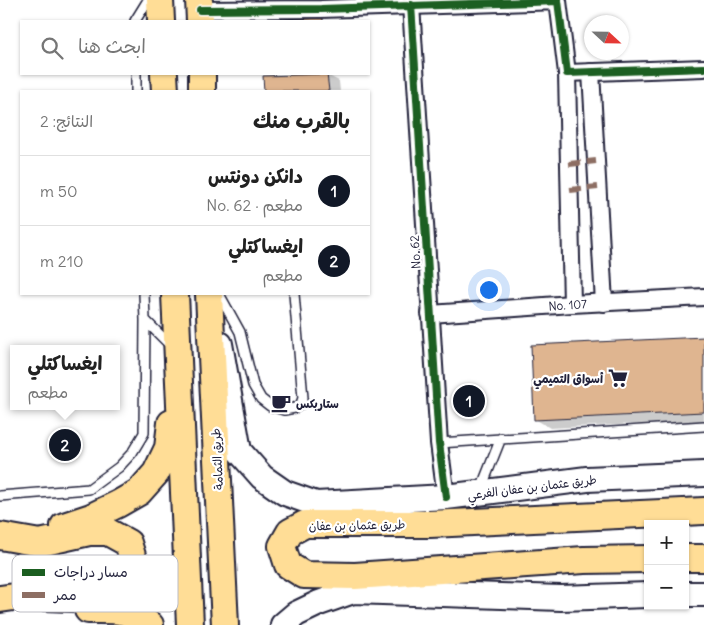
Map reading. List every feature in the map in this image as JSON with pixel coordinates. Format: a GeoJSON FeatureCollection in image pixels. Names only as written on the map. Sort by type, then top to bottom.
{"type":"FeatureCollection","features":[{"type":"Feature","properties":{"kind":"main road"},"geometry":{"type":"LineString","coordinates":[[160,0],[161,20]]}},
{"type":"Feature","properties":{"kind":"main road"},"geometry":{"type":"LineString","coordinates":[[164,75],[164,90]]}},
{"type":"Feature","properties":{"kind":"main road"},"geometry":{"type":"LineString","coordinates":[[202,75],[202,90]]}},
{"type":"Feature","properties":{"kind":"main road"},"geometry":{"type":"LineString","coordinates":[[175,295],[190,625]]}},
{"type":"Feature","properties":{"kind":"main road","name":"طريق عثمان بن عفان الفرعي"},"geometry":{"type":"LineString","coordinates":[[210,295],[239,451],[262,477],[285,493],[316,504],[446,497],[588,480],[704,474]]}},
{"type":"Feature","properties":{"kind":"main road","name":"طريق الثمامة"},"geometry":{"type":"LineString","coordinates":[[210,295],[226,625]]}},
{"type":"Feature","properties":{"kind":"main road"},"geometry":{"type":"LineString","coordinates":[[0,534],[60,527],[91,517],[139,492],[156,473],[168,448],[178,353]]}},
{"type":"Feature","properties":{"kind":"main road"},"geometry":{"type":"LineString","coordinates":[[359,524],[446,497]]}},
{"type":"Feature","properties":{"kind":"main road","name":"طريق عثمان بن عفان"},"geometry":{"type":"LineString","coordinates":[[644,559],[584,560],[355,576],[304,575],[288,566],[282,546],[290,532],[305,524],[430,524],[704,511]]}},
{"type":"Feature","properties":{"kind":"main road"},"geometry":{"type":"LineString","coordinates":[[0,534],[40,543],[89,532],[108,532],[128,543],[132,555]]}},
{"type":"Feature","properties":{"kind":"main road"},"geometry":{"type":"LineString","coordinates":[[689,558],[704,558]]}},
{"type":"Feature","properties":{"kind":"main road"},"geometry":{"type":"LineString","coordinates":[[283,625],[296,614],[319,603],[353,591],[584,560]]}},
{"type":"Feature","properties":{"kind":"main road"},"geometry":{"type":"LineString","coordinates":[[353,591],[561,598],[644,595]]}},
{"type":"Feature","properties":{"kind":"main road"},"geometry":{"type":"LineString","coordinates":[[689,594],[704,594]]}},
{"type":"Feature","properties":{"kind":"main road"},"geometry":{"type":"LineString","coordinates":[[125,612],[135,615],[150,625]]}},
{"type":"Feature","properties":{"kind":"street"},"geometry":{"type":"LineString","coordinates":[[200,11],[316,4],[411,5],[483,1],[564,0],[568,73],[572,304]]}},
{"type":"Feature","properties":{"kind":"street","name":"No. 62"},"geometry":{"type":"LineString","coordinates":[[411,5],[439,443],[446,497]]}},
{"type":"Feature","properties":{"kind":"street"},"geometry":{"type":"LineString","coordinates":[[568,73],[704,68]]}},
{"type":"Feature","properties":{"kind":"street"},"geometry":{"type":"LineString","coordinates":[[591,72],[604,302]]}},
{"type":"Feature","properties":{"kind":"street"},"geometry":{"type":"LineString","coordinates":[[569,164],[596,162]]}},
{"type":"Feature","properties":{"kind":"street"},"geometry":{"type":"LineString","coordinates":[[570,190],[598,187]]}},
{"type":"Feature","properties":{"kind":"street","name":"No. 107"},"geometry":{"type":"LineString","coordinates":[[430,314],[704,297]]}},
{"type":"Feature","properties":{"kind":"lane"},"geometry":{"type":"LineString","coordinates":[[135,20],[148,0]]}},
{"type":"Feature","properties":{"kind":"lane"},"geometry":{"type":"LineString","coordinates":[[136,75],[136,90]]}},
{"type":"Feature","properties":{"kind":"lane"},"geometry":{"type":"LineString","coordinates":[[0,496],[89,488],[119,467],[132,453],[144,433],[144,295]]}},
{"type":"Feature","properties":{"kind":"lane"},"geometry":{"type":"LineString","coordinates":[[220,295],[240,332],[253,385],[261,399],[270,406],[284,410],[295,408],[301,404],[303,398],[294,295]]}},
{"type":"Feature","properties":{"kind":"lane"},"geometry":{"type":"LineString","coordinates":[[145,320],[178,353]]}},
{"type":"Feature","properties":{"kind":"lane"},"geometry":{"type":"LineString","coordinates":[[439,443],[704,426]]}},
{"type":"Feature","properties":{"kind":"lane"},"geometry":{"type":"LineString","coordinates":[[479,493],[501,438]]}},
{"type":"Feature","properties":{"kind":"building"},"geometry":{"type":"Polygon","coordinates":[[[323,18],[323,20],[282,20],[323,18]]]}},
{"type":"Feature","properties":{"kind":"building"},"geometry":{"type":"Polygon","coordinates":[[[327,75],[329,90],[264,90],[263,76],[327,75]]]}},
{"type":"Feature","properties":{"kind":"building","name":"أسواق التميمي"},"geometry":{"type":"Polygon","coordinates":[[[704,337],[704,412],[534,420],[531,345],[704,337]]]}},
{"type":"Feature","properties":{"kind":"marked path"},"geometry":{"type":"LineString","coordinates":[[569,164],[596,161]]}},
{"type":"Feature","properties":{"kind":"marked path"},"geometry":{"type":"LineString","coordinates":[[570,190],[598,187]]}},
{"type":"Feature","properties":{"kind":"cycle path"},"geometry":{"type":"LineString","coordinates":[[200,10],[321,9],[558,1],[567,73],[704,68]]}},
{"type":"Feature","properties":{"kind":"cycle path"},"geometry":{"type":"LineString","coordinates":[[411,5],[439,443],[446,497]]}},
{"type":"Feature","properties":{"kind":"place","name":"أسواق التميمي"},"geometry":{"type":"Point","coordinates":[618,378]}},
{"type":"Feature","properties":{"kind":"place","name":"دانكن دونتس"},"geometry":{"type":"Point","coordinates":[469,401]}},
{"type":"Feature","properties":{"kind":"place","name":"ستاربكس"},"geometry":{"type":"Point","coordinates":[281,403]}},
{"type":"Feature","properties":{"kind":"place","name":"ايغساكتلي"},"geometry":{"type":"Point","coordinates":[65,445]}}]}
